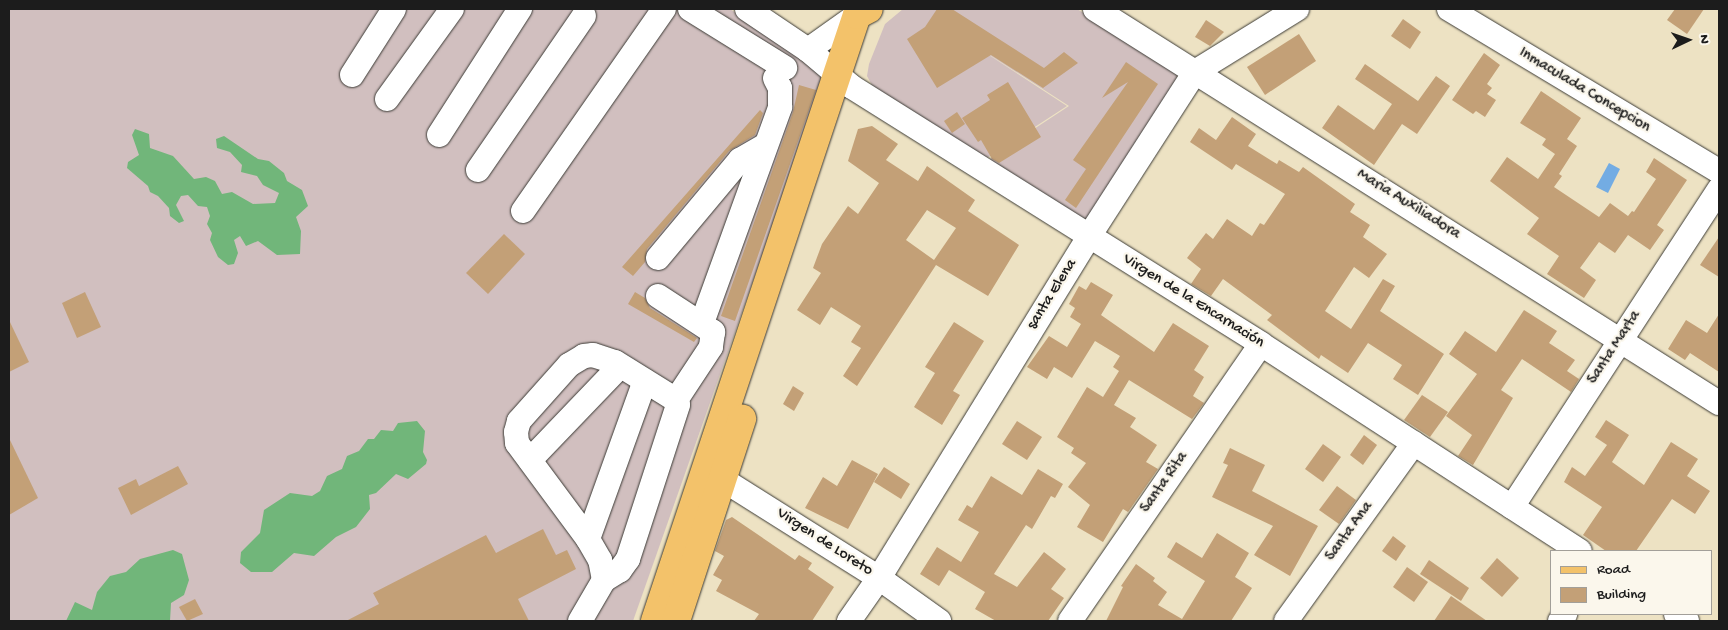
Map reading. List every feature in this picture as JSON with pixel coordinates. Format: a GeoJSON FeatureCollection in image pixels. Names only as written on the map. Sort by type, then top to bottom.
{"type":"FeatureCollection","features":[{"type":"Feature","properties":{"kind":"main road"},"geometry":{"type":"LineString","coordinates":[[845,81],[876,21],[887,9]]}},
{"type":"Feature","properties":{"kind":"main road"},"geometry":{"type":"LineString","coordinates":[[655,621],[714,474],[845,81],[863,12]]}},
{"type":"Feature","properties":{"kind":"main road"},"geometry":{"type":"LineString","coordinates":[[676,621],[714,474]]}},
{"type":"Feature","properties":{"kind":"street"},"geometry":{"type":"LineString","coordinates":[[352,75],[394,9]]}},
{"type":"Feature","properties":{"kind":"street"},"geometry":{"type":"LineString","coordinates":[[387,99],[452,9]]}},
{"type":"Feature","properties":{"kind":"street"},"geometry":{"type":"LineString","coordinates":[[440,135],[520,9]]}},
{"type":"Feature","properties":{"kind":"street"},"geometry":{"type":"LineString","coordinates":[[524,211],[664,9]]}},
{"type":"Feature","properties":{"kind":"street"},"geometry":{"type":"LineString","coordinates":[[690,9],[780,73],[780,107],[764,146],[702,323]]}},
{"type":"Feature","properties":{"kind":"street","name":"Virgen de la Encarnación"},"geometry":{"type":"LineString","coordinates":[[747,9],[808,50],[845,81],[1088,238],[1261,344],[1578,550]]}},
{"type":"Feature","properties":{"kind":"street","name":"Maria Auxiliadora"},"geometry":{"type":"LineString","coordinates":[[1095,9],[1621,339],[1719,403]]}},
{"type":"Feature","properties":{"kind":"street","name":"santa Elena"},"geometry":{"type":"LineString","coordinates":[[848,621],[879,578],[1088,238],[1195,72],[1297,9]]}},
{"type":"Feature","properties":{"kind":"street","name":"Inmaculada Concepcion"},"geometry":{"type":"LineString","coordinates":[[1449,9],[1719,171]]}},
{"type":"Feature","properties":{"kind":"street"},"geometry":{"type":"LineString","coordinates":[[808,50],[863,12]]}},
{"type":"Feature","properties":{"kind":"street"},"geometry":{"type":"LineString","coordinates":[[478,170],[584,16]]}},
{"type":"Feature","properties":{"kind":"street"},"geometry":{"type":"LineString","coordinates":[[658,258],[740,160],[764,146]]}},
{"type":"Feature","properties":{"kind":"street","name":"Santa Marta"},"geometry":{"type":"LineString","coordinates":[[1512,507],[1719,190]]}},
{"type":"Feature","properties":{"kind":"street"},"geometry":{"type":"LineString","coordinates":[[580,621],[604,580],[620,570],[628,559],[677,412],[676,400],[711,347],[713,332],[702,323],[658,296]]}},
{"type":"Feature","properties":{"kind":"street","name":"Santa Rita"},"geometry":{"type":"LineString","coordinates":[[1070,621],[1261,344]]}},
{"type":"Feature","properties":{"kind":"street"},"geometry":{"type":"LineString","coordinates":[[604,580],[600,560],[588,539],[517,443],[519,421],[570,364],[584,356],[593,355],[620,366],[676,400]]}},
{"type":"Feature","properties":{"kind":"street"},"geometry":{"type":"LineString","coordinates":[[530,460],[620,366]]}},
{"type":"Feature","properties":{"kind":"street"},"geometry":{"type":"LineString","coordinates":[[588,539],[645,382]]}},
{"type":"Feature","properties":{"kind":"street","name":"Santa Ana"},"geometry":{"type":"LineString","coordinates":[[1286,621],[1414,443]]}},
{"type":"Feature","properties":{"kind":"street","name":"Virgen de Loreto"},"geometry":{"type":"LineString","coordinates":[[714,474],[879,578],[939,621]]}},
{"type":"Feature","properties":{"kind":"shaded area"},"geometry":{"type":"Polygon","coordinates":[[[9,9],[730,9],[826,74],[633,621],[9,621],[9,9]]]}},
{"type":"Feature","properties":{"kind":"shaded area"},"geometry":{"type":"Polygon","coordinates":[[[903,9],[1077,9],[1177,70],[1177,79],[1089,218],[1081,222],[984,167],[993,156],[1069,106],[937,21],[1067,106],[987,158],[873,87],[867,76],[869,64],[885,24],[903,9]]]}},
{"type":"Feature","properties":{"kind":"green space"},"geometry":{"type":"Polygon","coordinates":[[[135,129],[149,134],[150,148],[173,156],[194,179],[206,177],[215,181],[222,194],[232,192],[253,204],[275,203],[279,193],[263,185],[257,176],[241,172],[242,165],[230,152],[217,148],[216,139],[224,136],[258,159],[269,161],[284,173],[287,181],[302,190],[308,206],[296,217],[301,231],[300,254],[277,255],[258,241],[246,246],[240,236],[234,240],[238,253],[234,264],[228,265],[218,257],[210,240],[212,233],[207,224],[210,216],[207,207],[198,206],[188,195],[181,196],[176,205],[184,221],[179,223],[170,216],[169,208],[158,196],[150,192],[148,186],[127,168],[128,162],[139,155],[132,135],[135,129]]]}},
{"type":"Feature","properties":{"kind":"green space"},"geometry":{"type":"Polygon","coordinates":[[[417,421],[425,431],[423,452],[427,460],[426,464],[408,479],[396,474],[376,493],[369,495],[370,509],[356,527],[336,537],[314,556],[294,553],[272,572],[251,572],[240,563],[241,552],[260,533],[264,510],[290,493],[312,496],[320,491],[327,476],[342,469],[347,456],[359,451],[368,439],[374,439],[381,430],[393,431],[398,423],[417,421]]]}},
{"type":"Feature","properties":{"kind":"green space"},"geometry":{"type":"Polygon","coordinates":[[[173,550],[182,554],[189,580],[184,595],[171,603],[170,621],[66,621],[75,602],[92,610],[97,592],[110,576],[126,572],[140,559],[173,550]]]}},
{"type":"Feature","properties":{"kind":"water"},"geometry":{"type":"Polygon","coordinates":[[[1609,163],[1620,169],[1608,193],[1596,187],[1609,163]]]}},
{"type":"Feature","properties":{"kind":"building"},"geometry":{"type":"Polygon","coordinates":[[[937,9],[952,9],[1044,68],[1064,52],[1078,63],[1043,88],[991,55],[937,88],[907,39],[925,27],[937,9]]]}},
{"type":"Feature","properties":{"kind":"building"},"geometry":{"type":"Polygon","coordinates":[[[1675,9],[1704,9],[1687,34],[1667,20],[1675,9]]]}},
{"type":"Feature","properties":{"kind":"building"},"geometry":{"type":"Polygon","coordinates":[[[1403,19],[1421,32],[1410,49],[1391,36],[1403,19]]]}},
{"type":"Feature","properties":{"kind":"building"},"geometry":{"type":"Polygon","coordinates":[[[1206,20],[1224,32],[1210,46],[1195,37],[1206,20]]]}},
{"type":"Feature","properties":{"kind":"building"},"geometry":{"type":"Polygon","coordinates":[[[1299,34],[1316,61],[1265,95],[1247,67],[1299,34]]]}},
{"type":"Feature","properties":{"kind":"building"},"geometry":{"type":"Polygon","coordinates":[[[1484,53],[1500,65],[1487,84],[1492,88],[1487,94],[1496,100],[1485,117],[1476,111],[1473,114],[1452,100],[1484,53]]]}},
{"type":"Feature","properties":{"kind":"building"},"geometry":{"type":"Polygon","coordinates":[[[1126,62],[1158,84],[1076,208],[1065,200],[1086,169],[1073,160],[1128,82],[1102,98],[1126,62]]]}},
{"type":"Feature","properties":{"kind":"building"},"geometry":{"type":"Polygon","coordinates":[[[1365,64],[1418,101],[1436,76],[1450,86],[1417,134],[1402,124],[1374,165],[1322,128],[1338,105],[1374,130],[1392,104],[1355,79],[1365,64]]]}},
{"type":"Feature","properties":{"kind":"building"},"geometry":{"type":"Polygon","coordinates":[[[1008,82],[1041,137],[999,163],[992,159],[981,140],[978,142],[962,118],[990,100],[987,95],[1008,82]]]}},
{"type":"Feature","properties":{"kind":"building"},"geometry":{"type":"Polygon","coordinates":[[[799,85],[816,90],[735,321],[721,316],[793,112],[799,85]]]}},
{"type":"Feature","properties":{"kind":"building"},"geometry":{"type":"Polygon","coordinates":[[[1541,91],[1581,118],[1567,139],[1577,146],[1559,174],[1562,176],[1554,187],[1599,217],[1610,203],[1628,216],[1632,211],[1634,212],[1656,179],[1646,172],[1654,158],[1687,180],[1657,225],[1664,230],[1650,250],[1628,235],[1615,253],[1599,242],[1580,268],[1596,280],[1584,298],[1547,274],[1559,256],[1527,234],[1539,218],[1490,181],[1507,157],[1538,179],[1555,154],[1542,145],[1546,139],[1520,123],[1541,91]]]}},
{"type":"Feature","properties":{"kind":"building"},"geometry":{"type":"Polygon","coordinates":[[[760,110],[763,113],[755,135],[729,151],[647,249],[645,262],[633,276],[622,267],[760,110]]]}},
{"type":"Feature","properties":{"kind":"building"},"geometry":{"type":"Polygon","coordinates":[[[957,112],[965,124],[952,133],[944,121],[957,112]]]}},
{"type":"Feature","properties":{"kind":"building"},"geometry":{"type":"Polygon","coordinates":[[[1232,117],[1256,134],[1248,146],[1277,164],[1279,160],[1299,172],[1303,167],[1355,204],[1350,212],[1370,225],[1363,237],[1387,254],[1369,278],[1354,267],[1325,311],[1351,329],[1383,279],[1395,286],[1380,311],[1444,354],[1418,395],[1393,379],[1402,365],[1368,343],[1348,373],[1321,355],[1319,359],[1267,320],[1272,315],[1223,279],[1211,296],[1191,284],[1201,269],[1187,258],[1206,233],[1213,239],[1227,219],[1252,236],[1260,223],[1264,225],[1285,194],[1236,164],[1232,170],[1190,142],[1199,128],[1216,140],[1232,117]]]}},
{"type":"Feature","properties":{"kind":"building"},"geometry":{"type":"Polygon","coordinates":[[[872,126],[898,144],[886,160],[918,181],[927,166],[975,200],[968,211],[1019,245],[988,296],[936,265],[857,386],[843,376],[861,348],[851,342],[861,326],[831,307],[820,325],[797,310],[821,273],[813,268],[822,244],[848,206],[858,214],[879,183],[848,161],[858,129],[872,126]],[[927,210],[906,240],[934,260],[956,228],[927,210]]]}},
{"type":"Feature","properties":{"kind":"building"},"geometry":{"type":"Polygon","coordinates":[[[504,234],[525,254],[488,294],[466,273],[504,234]]]}},
{"type":"Feature","properties":{"kind":"building"},"geometry":{"type":"Polygon","coordinates":[[[1719,237],[1719,277],[1700,265],[1719,237]]]}},
{"type":"Feature","properties":{"kind":"building"},"geometry":{"type":"Polygon","coordinates":[[[1091,282],[1113,295],[1101,315],[1154,352],[1173,323],[1209,346],[1194,370],[1204,377],[1193,396],[1204,403],[1192,419],[1129,380],[1114,405],[1136,418],[1130,427],[1157,445],[1146,462],[1158,469],[1128,512],[1123,509],[1103,542],[1077,527],[1090,505],[1068,487],[1086,463],[1071,453],[1074,448],[1057,437],[1087,387],[1103,397],[1119,371],[1113,367],[1120,356],[1095,341],[1072,378],[1054,367],[1047,379],[1027,367],[1049,336],[1067,347],[1081,324],[1070,317],[1075,308],[1069,304],[1079,286],[1086,290],[1091,282]]]}},
{"type":"Feature","properties":{"kind":"building"},"geometry":{"type":"Polygon","coordinates":[[[85,292],[101,327],[77,338],[62,303],[85,292]]]}},
{"type":"Feature","properties":{"kind":"building"},"geometry":{"type":"Polygon","coordinates":[[[635,292],[645,298],[650,308],[697,338],[694,342],[628,304],[635,292]]]}},
{"type":"Feature","properties":{"kind":"building"},"geometry":{"type":"Polygon","coordinates":[[[1524,310],[1557,331],[1549,343],[1575,360],[1567,371],[1579,379],[1571,392],[1522,359],[1501,390],[1513,398],[1473,465],[1458,456],[1472,435],[1446,416],[1477,374],[1449,354],[1465,331],[1496,352],[1524,310]]]}},
{"type":"Feature","properties":{"kind":"building"},"geometry":{"type":"Polygon","coordinates":[[[1719,314],[1719,372],[1690,353],[1685,360],[1668,349],[1686,320],[1707,333],[1719,314]]]}},
{"type":"Feature","properties":{"kind":"building"},"geometry":{"type":"Polygon","coordinates":[[[9,320],[29,362],[9,372],[9,320]]]}},
{"type":"Feature","properties":{"kind":"building"},"geometry":{"type":"Polygon","coordinates":[[[954,322],[984,341],[953,391],[960,395],[942,425],[914,407],[935,373],[925,367],[954,322]]]}},
{"type":"Feature","properties":{"kind":"building"},"geometry":{"type":"Polygon","coordinates":[[[793,386],[804,393],[794,411],[783,404],[793,386]]]}},
{"type":"Feature","properties":{"kind":"building"},"geometry":{"type":"Polygon","coordinates":[[[1422,395],[1448,412],[1430,437],[1404,420],[1422,395]]]}},
{"type":"Feature","properties":{"kind":"building"},"geometry":{"type":"Polygon","coordinates":[[[1606,420],[1629,435],[1612,462],[1644,485],[1671,442],[1698,459],[1687,476],[1710,491],[1695,514],[1672,499],[1637,550],[1605,550],[1583,535],[1602,507],[1564,482],[1572,467],[1585,476],[1607,445],[1595,437],[1606,420]]]}},
{"type":"Feature","properties":{"kind":"building"},"geometry":{"type":"Polygon","coordinates":[[[1017,421],[1042,437],[1027,460],[1002,444],[1017,421]]]}},
{"type":"Feature","properties":{"kind":"building"},"geometry":{"type":"Polygon","coordinates":[[[1364,435],[1377,445],[1363,465],[1350,455],[1364,435]]]}},
{"type":"Feature","properties":{"kind":"building"},"geometry":{"type":"Polygon","coordinates":[[[9,438],[38,498],[9,515],[9,438]]]}},
{"type":"Feature","properties":{"kind":"building"},"geometry":{"type":"Polygon","coordinates":[[[1323,444],[1341,457],[1323,482],[1305,469],[1323,444]]]}},
{"type":"Feature","properties":{"kind":"building"},"geometry":{"type":"Polygon","coordinates":[[[1230,448],[1265,465],[1252,491],[1318,526],[1290,576],[1254,555],[1273,526],[1212,497],[1228,465],[1223,463],[1230,448]]]}},
{"type":"Feature","properties":{"kind":"building"},"geometry":{"type":"Polygon","coordinates":[[[852,460],[878,474],[848,529],[805,508],[823,477],[837,486],[852,460]]]}},
{"type":"Feature","properties":{"kind":"building"},"geometry":{"type":"Polygon","coordinates":[[[178,466],[188,484],[131,515],[118,488],[136,479],[139,486],[178,466]]]}},
{"type":"Feature","properties":{"kind":"building"},"geometry":{"type":"Polygon","coordinates":[[[884,467],[910,484],[901,499],[874,482],[884,467]]]}},
{"type":"Feature","properties":{"kind":"building"},"geometry":{"type":"Polygon","coordinates":[[[1038,469],[1063,484],[1055,498],[1051,496],[1032,529],[1026,525],[994,574],[1017,587],[1044,552],[1066,569],[1051,589],[1064,598],[1048,621],[996,621],[975,609],[985,592],[949,570],[939,586],[920,574],[937,547],[961,562],[979,532],[958,520],[967,505],[972,508],[991,476],[1022,495],[1038,469]]]}},
{"type":"Feature","properties":{"kind":"building"},"geometry":{"type":"Polygon","coordinates":[[[1337,486],[1356,500],[1339,524],[1319,510],[1337,486]]]}},
{"type":"Feature","properties":{"kind":"building"},"geometry":{"type":"Polygon","coordinates":[[[732,517],[795,560],[799,555],[812,563],[808,569],[834,587],[812,621],[754,621],[759,614],[716,591],[722,580],[713,575],[724,556],[715,551],[726,520],[732,517]]]}},
{"type":"Feature","properties":{"kind":"building"},"geometry":{"type":"Polygon","coordinates":[[[543,529],[556,555],[567,550],[576,569],[518,599],[529,621],[346,621],[379,604],[373,593],[486,535],[496,553],[543,529]]]}},
{"type":"Feature","properties":{"kind":"building"},"geometry":{"type":"Polygon","coordinates":[[[1217,533],[1249,553],[1235,577],[1252,588],[1231,621],[1106,621],[1123,587],[1121,586],[1136,564],[1155,578],[1153,581],[1167,592],[1158,605],[1182,619],[1205,581],[1167,557],[1176,542],[1202,558],[1217,533]]]}},
{"type":"Feature","properties":{"kind":"building"},"geometry":{"type":"Polygon","coordinates":[[[1393,536],[1406,546],[1396,561],[1382,551],[1393,536]]]}},
{"type":"Feature","properties":{"kind":"building"},"geometry":{"type":"Polygon","coordinates":[[[1497,558],[1519,578],[1502,597],[1480,578],[1497,558]]]}},
{"type":"Feature","properties":{"kind":"building"},"geometry":{"type":"Polygon","coordinates":[[[1429,560],[1469,588],[1461,601],[1420,574],[1429,560]]]}},
{"type":"Feature","properties":{"kind":"building"},"geometry":{"type":"Polygon","coordinates":[[[1407,567],[1428,582],[1414,602],[1393,587],[1407,567]]]}},
{"type":"Feature","properties":{"kind":"building"},"geometry":{"type":"Polygon","coordinates":[[[1451,596],[1487,621],[1434,621],[1451,596]]]}},
{"type":"Feature","properties":{"kind":"building"},"geometry":{"type":"Polygon","coordinates":[[[195,599],[203,614],[187,621],[179,607],[195,599]]]}}]}
